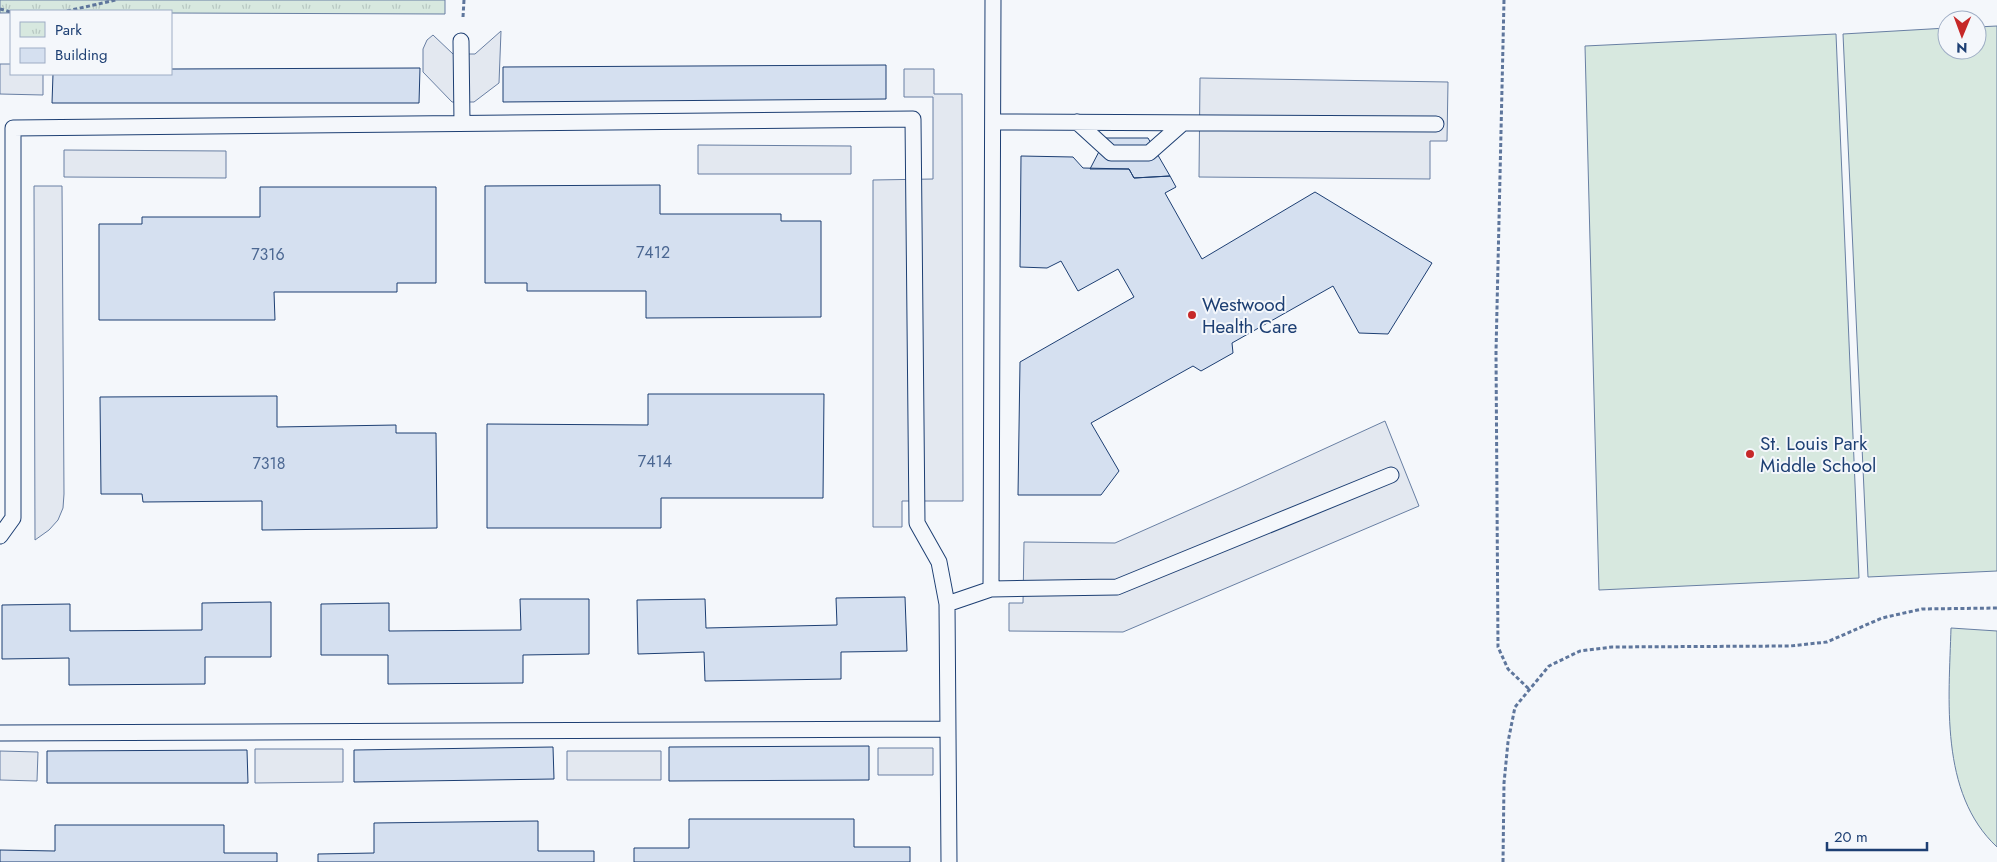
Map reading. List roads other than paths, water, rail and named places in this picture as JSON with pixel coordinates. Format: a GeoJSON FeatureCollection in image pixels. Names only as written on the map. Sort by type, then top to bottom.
{"type":"FeatureCollection","features":[{"type":"Feature","properties":{"kind":"lane"},"geometry":{"type":"LineString","coordinates":[[992,589],[994,0]]}},
{"type":"Feature","properties":{"kind":"lane"},"geometry":{"type":"LineString","coordinates":[[461,41],[462,123]]}},
{"type":"Feature","properties":{"kind":"lane"},"geometry":{"type":"LineString","coordinates":[[0,536],[13,518],[6,202],[14,128],[914,119],[917,523],[939,562],[947,604],[949,862]]}},
{"type":"Feature","properties":{"kind":"lane"},"geometry":{"type":"LineString","coordinates":[[993,122],[1436,124]]}},
{"type":"Feature","properties":{"kind":"lane"},"geometry":{"type":"LineString","coordinates":[[1077,122],[1111,153],[1149,154],[1183,123]]}},
{"type":"Feature","properties":{"kind":"lane"},"geometry":{"type":"LineString","coordinates":[[947,604],[992,589],[1118,587],[1391,475]]}},
{"type":"Feature","properties":{"kind":"lane"},"geometry":{"type":"LineString","coordinates":[[0,733],[948,729]]}},
{"type":"Feature","properties":{"kind":"place","name":"Westwood Health Care"},"geometry":{"type":"Point","coordinates":[1192,315]}},
{"type":"Feature","properties":{"kind":"place","name":"St. Louis Park Middle School"},"geometry":{"type":"Point","coordinates":[1750,454]}}]}
